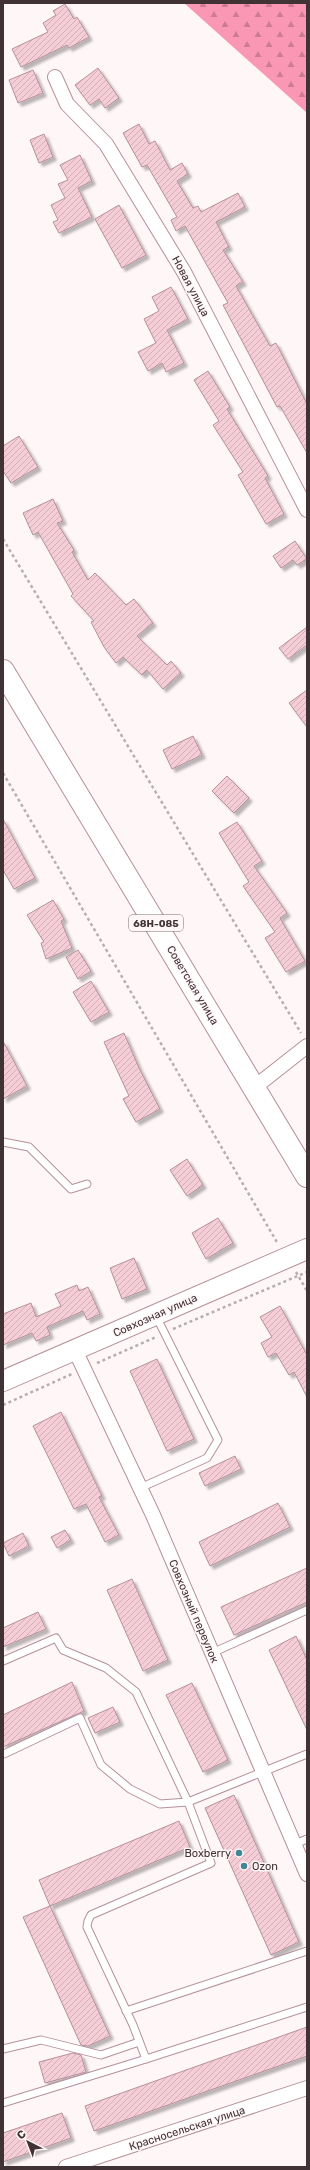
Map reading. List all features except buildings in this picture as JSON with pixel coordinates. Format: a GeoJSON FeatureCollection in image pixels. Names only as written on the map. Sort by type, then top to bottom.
{"type":"FeatureCollection","features":[{"type":"Feature","properties":{"kind":"main road","name":"Советская улица"},"geometry":{"type":"LineString","coordinates":[[3,671],[255,1087],[307,1176]]}},
{"type":"Feature","properties":{"kind":"street","name":"Новая улица"},"geometry":{"type":"LineString","coordinates":[[55,77],[67,104],[106,144],[184,272],[307,510]]}},
{"type":"Feature","properties":{"kind":"street"},"geometry":{"type":"LineString","coordinates":[[255,1087],[305,1041]]}},
{"type":"Feature","properties":{"kind":"street","name":"Совхозная улица"},"geometry":{"type":"LineString","coordinates":[[3,1382],[307,1249]]}},
{"type":"Feature","properties":{"kind":"street","name":"Совхозный переулок"},"geometry":{"type":"LineString","coordinates":[[75,1350],[140,1488],[264,1773],[301,1842],[307,1874]]}},
{"type":"Feature","properties":{"kind":"street","name":"Красносельская улица"},"geometry":{"type":"LineString","coordinates":[[66,2167],[307,2088]]}},
{"type":"Feature","properties":{"kind":"lane"},"geometry":{"type":"LineString","coordinates":[[3,1142],[29,1147],[71,1188],[87,1184]]}},
{"type":"Feature","properties":{"kind":"lane"},"geometry":{"type":"LineString","coordinates":[[140,1488],[207,1458],[218,1440],[155,1315]]}},
{"type":"Feature","properties":{"kind":"lane"},"geometry":{"type":"LineString","coordinates":[[212,1653],[307,1610]]}},
{"type":"Feature","properties":{"kind":"lane"},"geometry":{"type":"LineString","coordinates":[[3,1661],[56,1638],[63,1650],[106,1668],[136,1692],[188,1802],[211,1863],[91,1915],[88,1921],[89,1932],[146,2058]]}},
{"type":"Feature","properties":{"kind":"lane"},"geometry":{"type":"LineString","coordinates":[[4,1754],[80,1718],[101,1765],[130,1789],[160,1804],[188,1802],[264,1773],[307,1754]]}},
{"type":"Feature","properties":{"kind":"lane"},"geometry":{"type":"LineString","coordinates":[[126,2011],[307,1951]]}},
{"type":"Feature","properties":{"kind":"lane"},"geometry":{"type":"LineString","coordinates":[[3,2103],[307,2007]]}},
{"type":"Feature","properties":{"kind":"lane"},"geometry":{"type":"LineString","coordinates":[[3,2050],[42,2040],[101,2056],[139,2042]]}},
{"type":"Feature","properties":{"kind":"path"},"geometry":{"type":"LineString","coordinates":[[3,539],[305,1041]]}},
{"type":"Feature","properties":{"kind":"path"},"geometry":{"type":"LineString","coordinates":[[3,773],[286,1258],[307,1291]]}},
{"type":"Feature","properties":{"kind":"green space"},"geometry":{"type":"Polygon","coordinates":[[[184,3],[307,3],[307,113],[184,3]]]}},
{"type":"Feature","properties":{"kind":"place","name":"Boxberry"},"geometry":{"type":"Point","coordinates":[239,1853]}},
{"type":"Feature","properties":{"kind":"place","name":"Ozon"},"geometry":{"type":"Point","coordinates":[244,1866]}}]}
